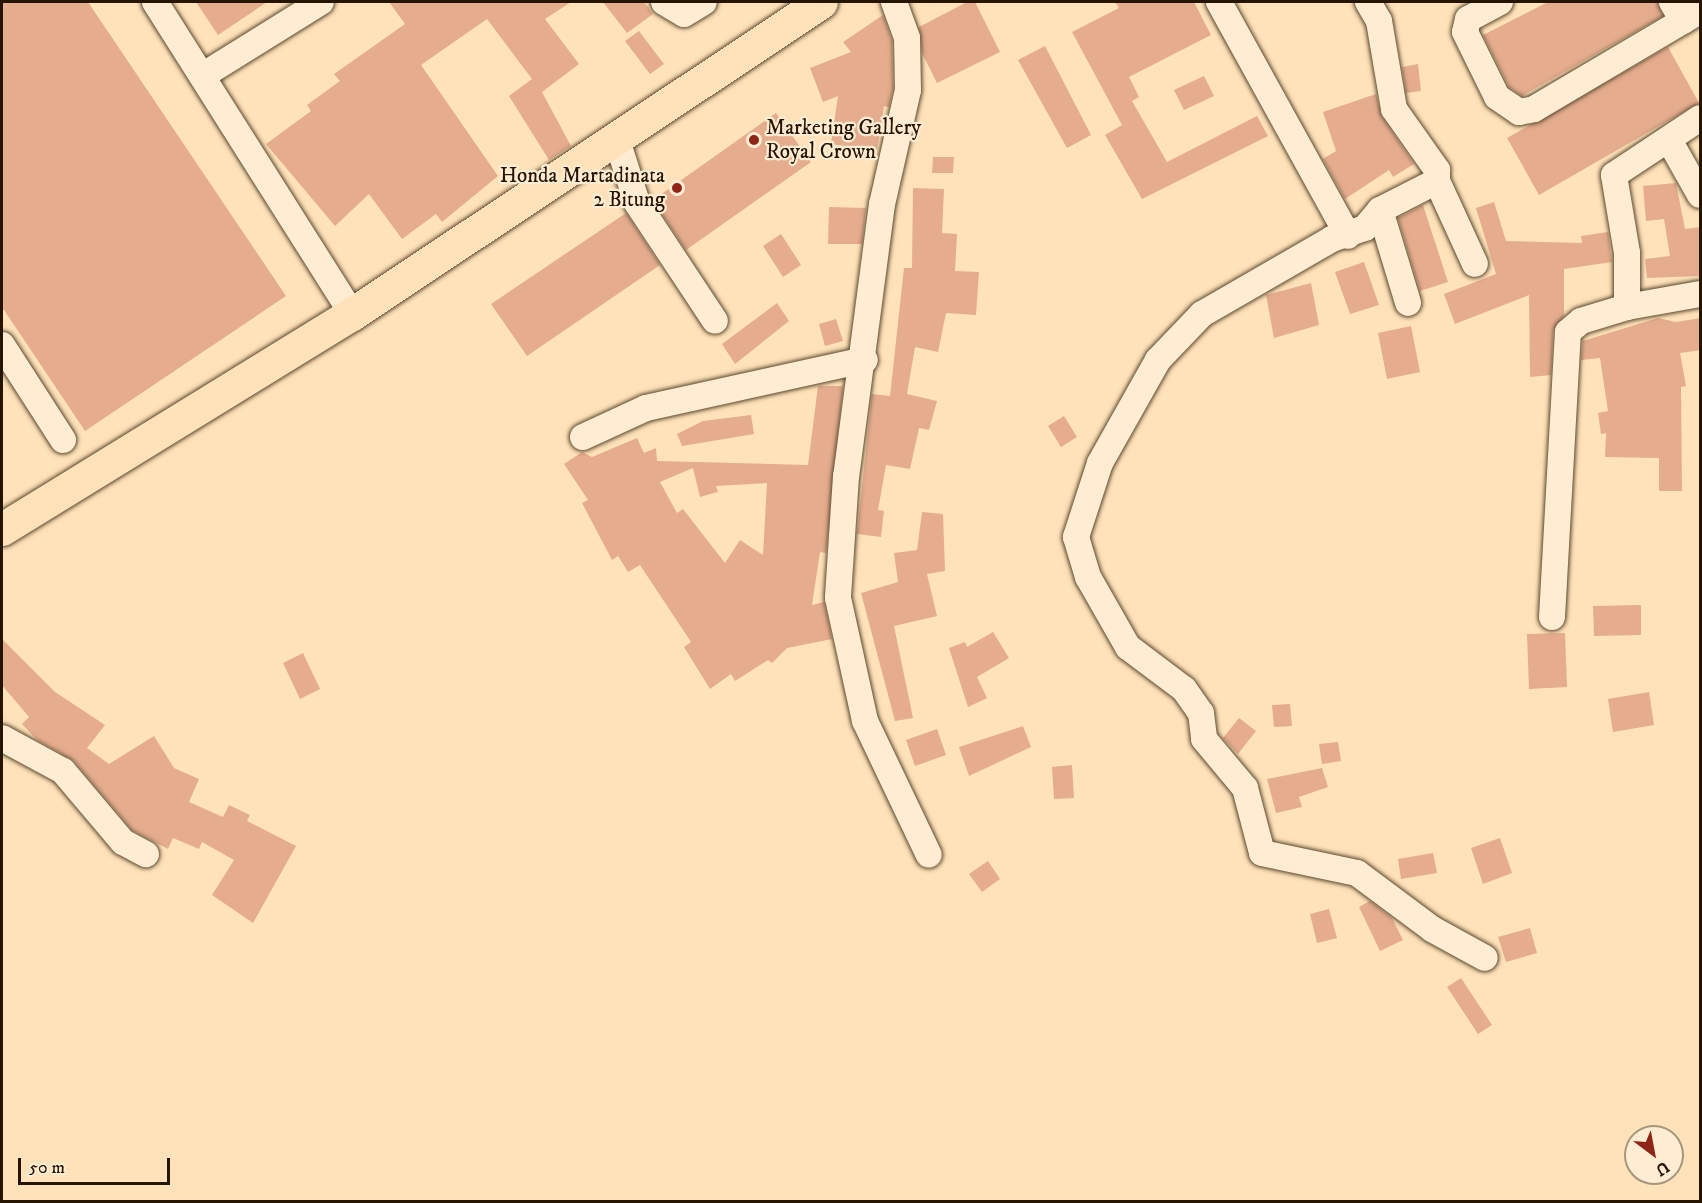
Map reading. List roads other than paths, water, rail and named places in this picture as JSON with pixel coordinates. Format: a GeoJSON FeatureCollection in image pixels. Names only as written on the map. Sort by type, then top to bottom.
{"type":"FeatureCollection","features":[{"type":"Feature","properties":{"kind":"highway"},"geometry":{"type":"LineString","coordinates":[[2,529],[352,314],[821,2]]}},
{"type":"Feature","properties":{"kind":"street"},"geometry":{"type":"LineString","coordinates":[[154,2],[352,314]]}},
{"type":"Feature","properties":{"kind":"street"},"geometry":{"type":"LineString","coordinates":[[202,76],[321,2]]}},
{"type":"Feature","properties":{"kind":"street"},"geometry":{"type":"LineString","coordinates":[[664,2],[684,14],[704,2]]}},
{"type":"Feature","properties":{"kind":"street"},"geometry":{"type":"LineString","coordinates":[[894,2],[907,38],[908,90],[882,204],[865,360],[846,476],[838,598],[866,721],[929,855]]}},
{"type":"Feature","properties":{"kind":"street"},"geometry":{"type":"LineString","coordinates":[[1219,2],[1348,236]]}},
{"type":"Feature","properties":{"kind":"street"},"geometry":{"type":"LineString","coordinates":[[1368,2],[1379,21],[1394,109],[1437,170],[1437,181],[1475,264]]}},
{"type":"Feature","properties":{"kind":"street"},"geometry":{"type":"LineString","coordinates":[[1500,2],[1468,19],[1465,32],[1497,98],[1519,112],[1534,109],[1687,13]]}},
{"type":"Feature","properties":{"kind":"street"},"geometry":{"type":"LineString","coordinates":[[1627,307],[1627,253],[1614,175],[1701,118]]}},
{"type":"Feature","properties":{"kind":"street"},"geometry":{"type":"LineString","coordinates":[[616,137],[637,203],[714,321]]}},
{"type":"Feature","properties":{"kind":"street"},"geometry":{"type":"LineString","coordinates":[[1669,140],[1701,195]]}},
{"type":"Feature","properties":{"kind":"street"},"geometry":{"type":"LineString","coordinates":[[1437,181],[1380,210],[1348,236],[1332,239],[1202,314],[1158,360],[1100,463],[1076,537],[1088,577],[1128,647],[1184,689],[1201,713],[1204,739],[1245,788],[1262,853],[1357,873],[1432,929],[1485,958]]}},
{"type":"Feature","properties":{"kind":"street"},"geometry":{"type":"LineString","coordinates":[[1380,210],[1408,303]]}},
{"type":"Feature","properties":{"kind":"street"},"geometry":{"type":"LineString","coordinates":[[1552,617],[1568,332],[1581,321],[1627,307],[1701,294]]}},
{"type":"Feature","properties":{"kind":"street"},"geometry":{"type":"LineString","coordinates":[[2,345],[63,440]]}},
{"type":"Feature","properties":{"kind":"street"},"geometry":{"type":"LineString","coordinates":[[583,437],[646,408],[865,360]]}},
{"type":"Feature","properties":{"kind":"street"},"geometry":{"type":"LineString","coordinates":[[2,738],[63,771],[123,842],[146,854]]}},
{"type":"Feature","properties":{"kind":"place","name":"Marketing Gallery Royal Crown"},"geometry":{"type":"Point","coordinates":[754,140]}},
{"type":"Feature","properties":{"kind":"place","name":"Honda Martadinata 2 Bitung"},"geometry":{"type":"Point","coordinates":[677,188]}}]}
